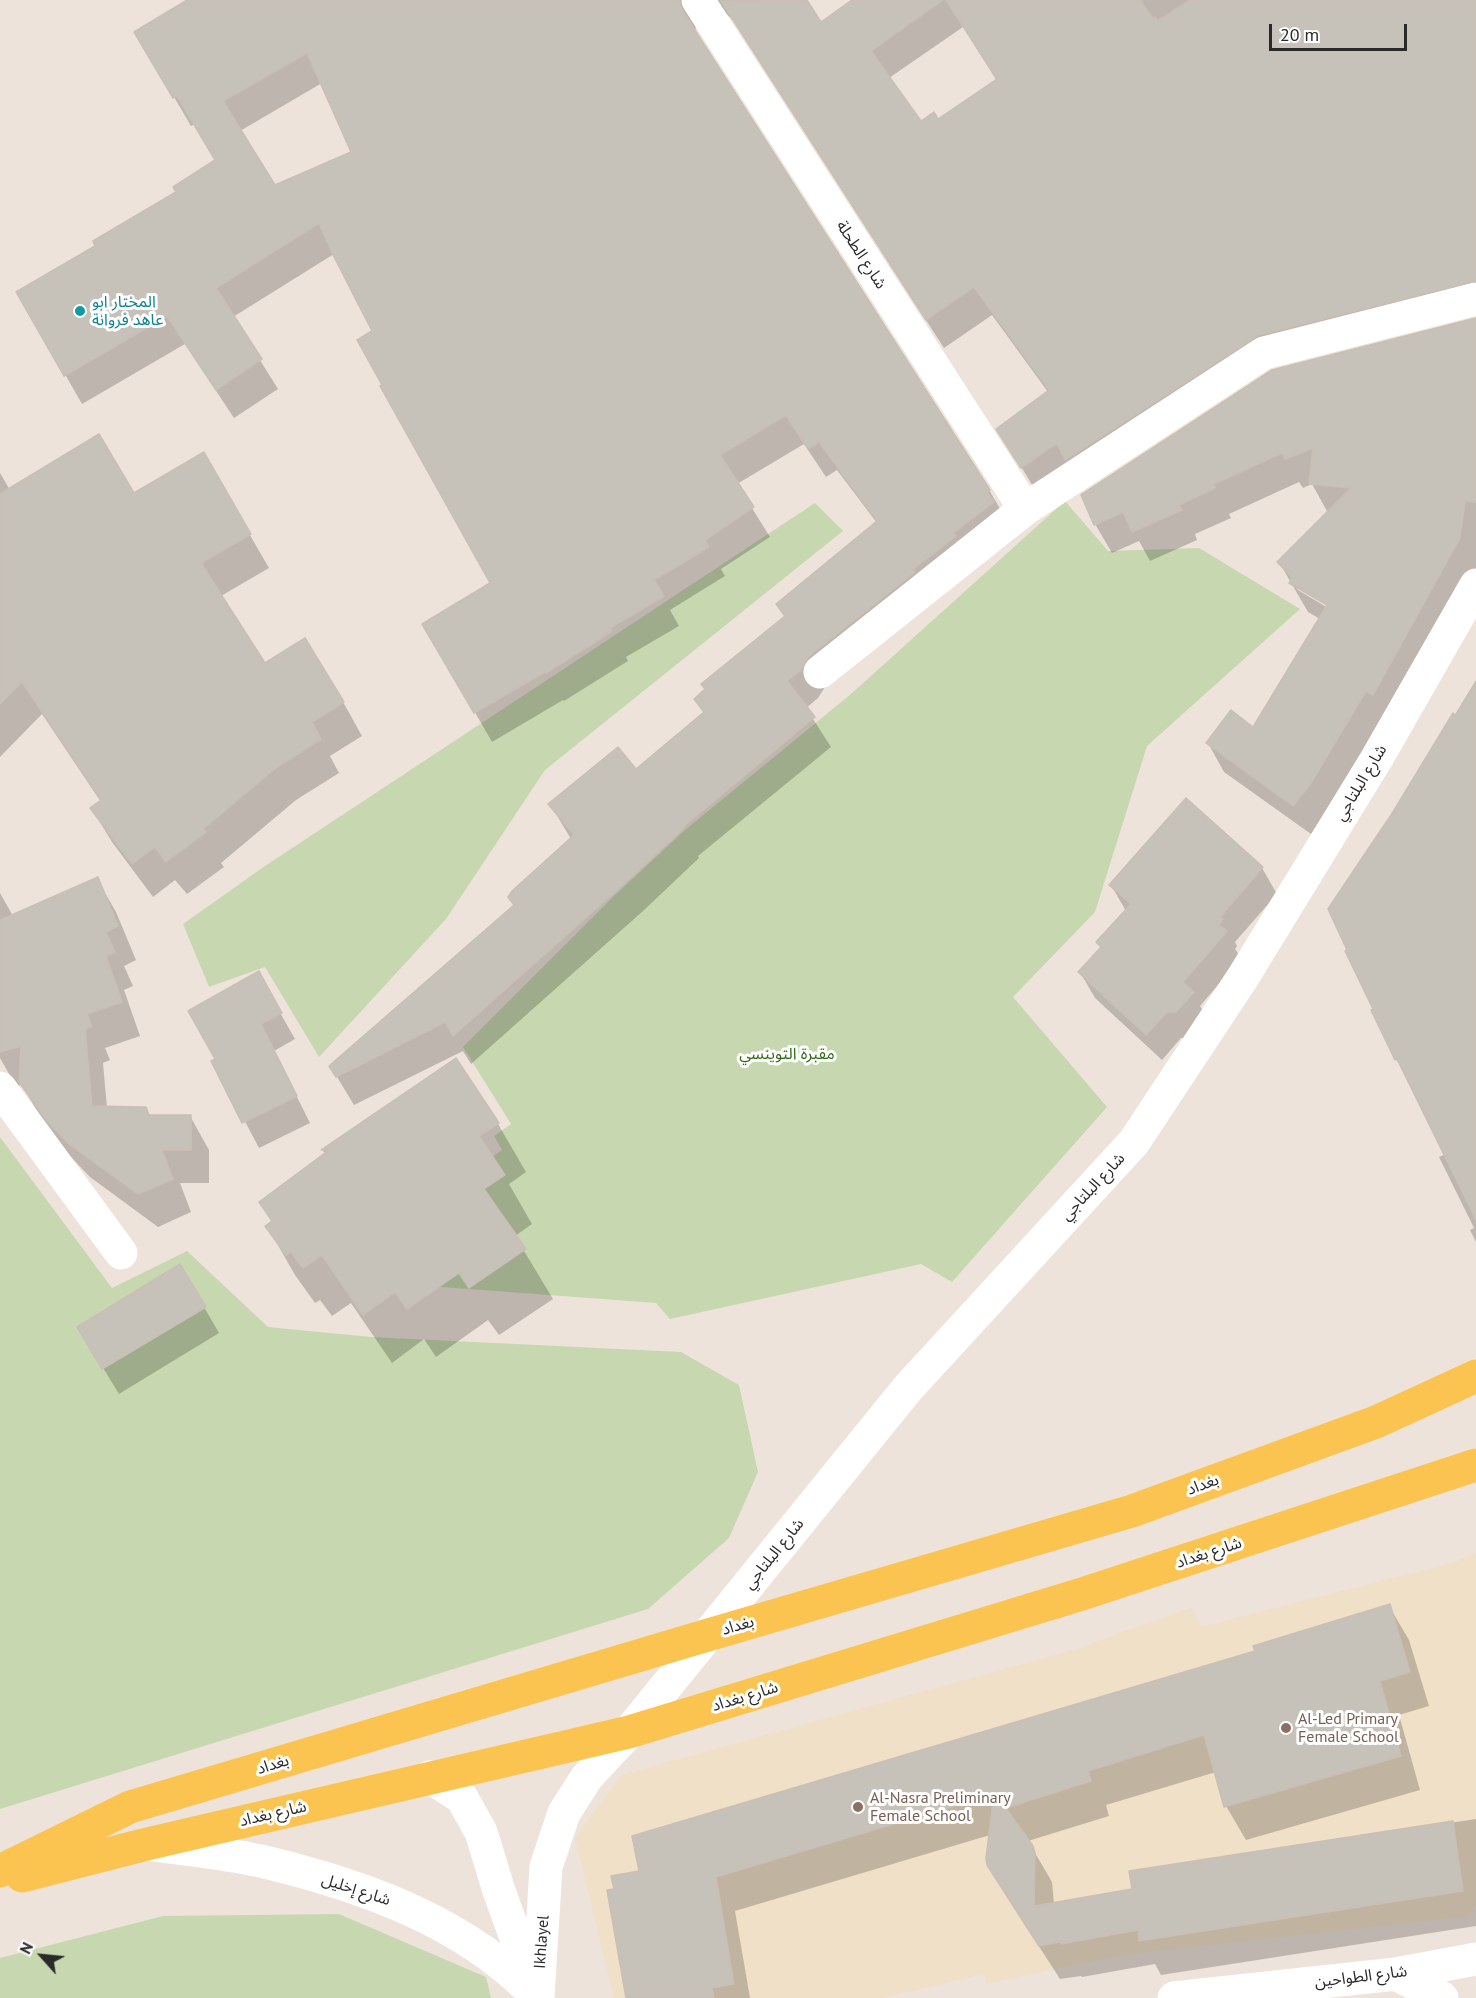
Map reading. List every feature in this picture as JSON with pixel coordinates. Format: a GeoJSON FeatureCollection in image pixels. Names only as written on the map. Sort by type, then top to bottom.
{"type":"FeatureCollection","features":[{"type":"Feature","properties":{"kind":"main road","name":"بغداد"},"geometry":{"type":"LineString","coordinates":[[0,1871],[130,1807],[1132,1511],[1376,1422],[1476,1376]]}},
{"type":"Feature","properties":{"kind":"main road","name":"شارع بغداد"},"geometry":{"type":"LineString","coordinates":[[0,1881],[147,1844],[629,1732],[1082,1594],[1476,1465]]}},
{"type":"Feature","properties":{"kind":"street","name":"شارع الطحلة"},"geometry":{"type":"LineString","coordinates":[[698,0],[1025,509]]}},
{"type":"Feature","properties":{"kind":"street"},"geometry":{"type":"LineString","coordinates":[[820,672],[1025,509],[1264,353],[1476,299]]}},
{"type":"Feature","properties":{"kind":"street","name":"شارع البلتاجي"},"geometry":{"type":"LineString","coordinates":[[629,1732],[908,1388],[1134,1142],[1243,977],[1377,758],[1476,585]]}},
{"type":"Feature","properties":{"kind":"street"},"geometry":{"type":"LineString","coordinates":[[0,1088],[121,1253]]}},
{"type":"Feature","properties":{"kind":"street","name":"Ikhlayel"},"geometry":{"type":"LineString","coordinates":[[538,1998],[546,1867],[564,1813],[587,1777],[629,1732]]}},
{"type":"Feature","properties":{"kind":"street","name":"Ikhlayel"},"geometry":{"type":"LineString","coordinates":[[430,1777],[462,1798],[481,1832],[499,1891],[538,1998]]}},
{"type":"Feature","properties":{"kind":"street","name":"شارع إخليل"},"geometry":{"type":"LineString","coordinates":[[147,1844],[268,1863],[370,1893],[421,1914],[475,1945],[510,1971],[538,1998]]}},
{"type":"Feature","properties":{"kind":"street","name":"شارع الطواحين"},"geometry":{"type":"LineString","coordinates":[[1174,1998],[1396,1974],[1476,1959]]}},
{"type":"Feature","properties":{"kind":"street"},"geometry":{"type":"LineString","coordinates":[[1396,1974],[1442,1998]]}},
{"type":"Feature","properties":{"kind":"shaded area"},"geometry":{"type":"Polygon","coordinates":[[[1476,1552],[1476,1905],[1470,1916],[1146,1952],[986,1984],[983,1974],[883,1998],[614,1998],[575,1838],[621,1775],[1073,1650],[1192,1607],[1201,1627],[1455,1562],[1476,1552]]]}},
{"type":"Feature","properties":{"kind":"green space","name":"مقبرة التوينسي"},"geometry":{"type":"Polygon","coordinates":[[[1065,501],[1108,551],[1199,548],[1300,609],[1147,746],[1095,912],[1013,997],[1107,1107],[952,1282],[921,1264],[670,1319],[656,1303],[414,1285],[459,1180],[502,1150],[494,1136],[511,1124],[463,1047],[615,895],[685,830],[851,694],[1065,501]]]}},
{"type":"Feature","properties":{"kind":"green space"},"geometry":{"type":"Polygon","coordinates":[[[815,503],[843,531],[545,770],[446,919],[319,1057],[265,967],[209,987],[183,924],[265,866],[815,503]]]}},
{"type":"Feature","properties":{"kind":"green space"},"geometry":{"type":"Polygon","coordinates":[[[0,1137],[112,1288],[187,1251],[268,1327],[371,1337],[681,1352],[739,1385],[758,1472],[729,1538],[648,1609],[0,1809],[0,1137]]]}},
{"type":"Feature","properties":{"kind":"green space"},"geometry":{"type":"Polygon","coordinates":[[[339,1914],[486,1977],[491,1998],[0,1998],[0,1958],[163,1916],[339,1914]]]}},
{"type":"Feature","properties":{"kind":"building"},"geometry":{"type":"Polygon","coordinates":[[[187,0],[679,0],[682,10],[990,490],[987,492],[994,502],[953,533],[956,536],[913,569],[915,572],[808,657],[802,669],[787,681],[815,717],[683,827],[626,882],[453,1036],[445,1022],[336,1077],[329,1066],[514,905],[508,897],[512,891],[574,835],[548,804],[618,747],[636,769],[704,712],[694,699],[705,689],[701,684],[785,616],[776,604],[877,521],[819,442],[808,449],[786,415],[720,455],[754,507],[705,540],[709,547],[654,580],[664,596],[610,628],[612,631],[546,673],[474,713],[422,624],[490,583],[380,386],[382,385],[357,340],[372,331],[319,223],[216,288],[262,359],[216,390],[167,316],[64,376],[16,292],[95,246],[93,241],[176,192],[173,187],[215,160],[177,96],[173,98],[134,32],[187,0]],[[307,53],[223,101],[275,185],[351,152],[307,53]]]}},
{"type":"Feature","properties":{"kind":"building"},"geometry":{"type":"Polygon","coordinates":[[[807,0],[821,22],[852,0],[943,0],[871,51],[921,121],[934,112],[938,119],[997,79],[946,0],[1140,0],[1153,19],[1155,17],[1158,21],[1190,0],[1476,0],[1476,281],[1259,335],[1065,460],[1057,443],[1021,468],[996,429],[1049,390],[974,287],[926,320],[721,1],[807,0]]]}},
{"type":"Feature","properties":{"kind":"building"},"geometry":{"type":"Polygon","coordinates":[[[1476,318],[1476,502],[1465,501],[1460,538],[1373,695],[1366,691],[1311,783],[1293,806],[1206,743],[1231,710],[1253,727],[1327,605],[1289,583],[1292,577],[1277,562],[1351,488],[1309,484],[1313,448],[1285,459],[1282,453],[1214,484],[1215,488],[1179,505],[1182,510],[1132,532],[1123,512],[1094,525],[1081,495],[1272,370],[1476,318]]]}},
{"type":"Feature","properties":{"kind":"building"},"geometry":{"type":"Polygon","coordinates":[[[99,434],[134,493],[204,452],[251,534],[201,563],[265,663],[305,638],[344,702],[312,722],[321,739],[277,767],[203,829],[206,832],[166,862],[155,847],[132,864],[90,808],[101,800],[22,682],[0,704],[0,494],[99,434]]]}},
{"type":"Feature","properties":{"kind":"building"},"geometry":{"type":"Polygon","coordinates":[[[1476,683],[1476,1220],[1371,1010],[1373,1009],[1328,909],[1393,812],[1453,713],[1455,716],[1476,683]]]}},
{"type":"Feature","properties":{"kind":"building"},"geometry":{"type":"Polygon","coordinates":[[[1186,798],[1263,867],[1220,917],[1223,919],[1219,925],[1227,931],[1183,982],[1194,992],[1176,1012],[1167,1012],[1146,1035],[1078,972],[1101,947],[1096,942],[1131,904],[1109,885],[1186,798]]]}},
{"type":"Feature","properties":{"kind":"building"},"geometry":{"type":"Polygon","coordinates":[[[98,877],[118,926],[106,932],[115,952],[106,956],[122,1002],[87,1014],[92,1027],[85,1029],[92,1106],[146,1107],[149,1115],[191,1115],[191,1150],[162,1150],[173,1179],[138,1194],[69,1144],[48,1122],[19,1082],[21,1046],[0,1052],[0,920],[98,877]]]}},
{"type":"Feature","properties":{"kind":"building"},"geometry":{"type":"Polygon","coordinates":[[[259,971],[282,1013],[261,1024],[297,1096],[242,1123],[211,1061],[215,1059],[188,1011],[259,971]]]}},
{"type":"Feature","properties":{"kind":"building"},"geometry":{"type":"Polygon","coordinates":[[[456,1058],[499,1123],[479,1136],[505,1175],[484,1189],[526,1249],[469,1288],[459,1273],[407,1309],[395,1292],[363,1315],[322,1255],[303,1268],[291,1252],[286,1255],[265,1226],[272,1221],[259,1202],[329,1150],[321,1150],[456,1058]]]}},
{"type":"Feature","properties":{"kind":"building"},"geometry":{"type":"Polygon","coordinates":[[[180,1264],[206,1307],[102,1369],[77,1327],[180,1264]]]}},
{"type":"Feature","properties":{"kind":"building"},"geometry":{"type":"Polygon","coordinates":[[[1390,1604],[1410,1672],[1380,1681],[1401,1756],[1224,1807],[1204,1735],[1088,1771],[1091,1781],[1006,1808],[1033,1846],[1035,1853],[1034,1906],[1132,1889],[1129,1871],[1453,1821],[1463,1891],[1139,1941],[1138,1930],[1039,1946],[987,1865],[994,1794],[716,1877],[734,1984],[712,1988],[714,1998],[626,1998],[607,1890],[614,1889],[611,1876],[639,1871],[632,1836],[1255,1651],[1253,1646],[1390,1604]]]}},
{"type":"Feature","properties":{"kind":"place","name":"المختار ابو عاهد فروانة"},"geometry":{"type":"Point","coordinates":[80,311]}},
{"type":"Feature","properties":{"kind":"place","name":"Al-Led Primary Female School"},"geometry":{"type":"Point","coordinates":[1286,1728]}},
{"type":"Feature","properties":{"kind":"place","name":"Al-Nasra Preliminary Female School"},"geometry":{"type":"Point","coordinates":[858,1807]}}]}
